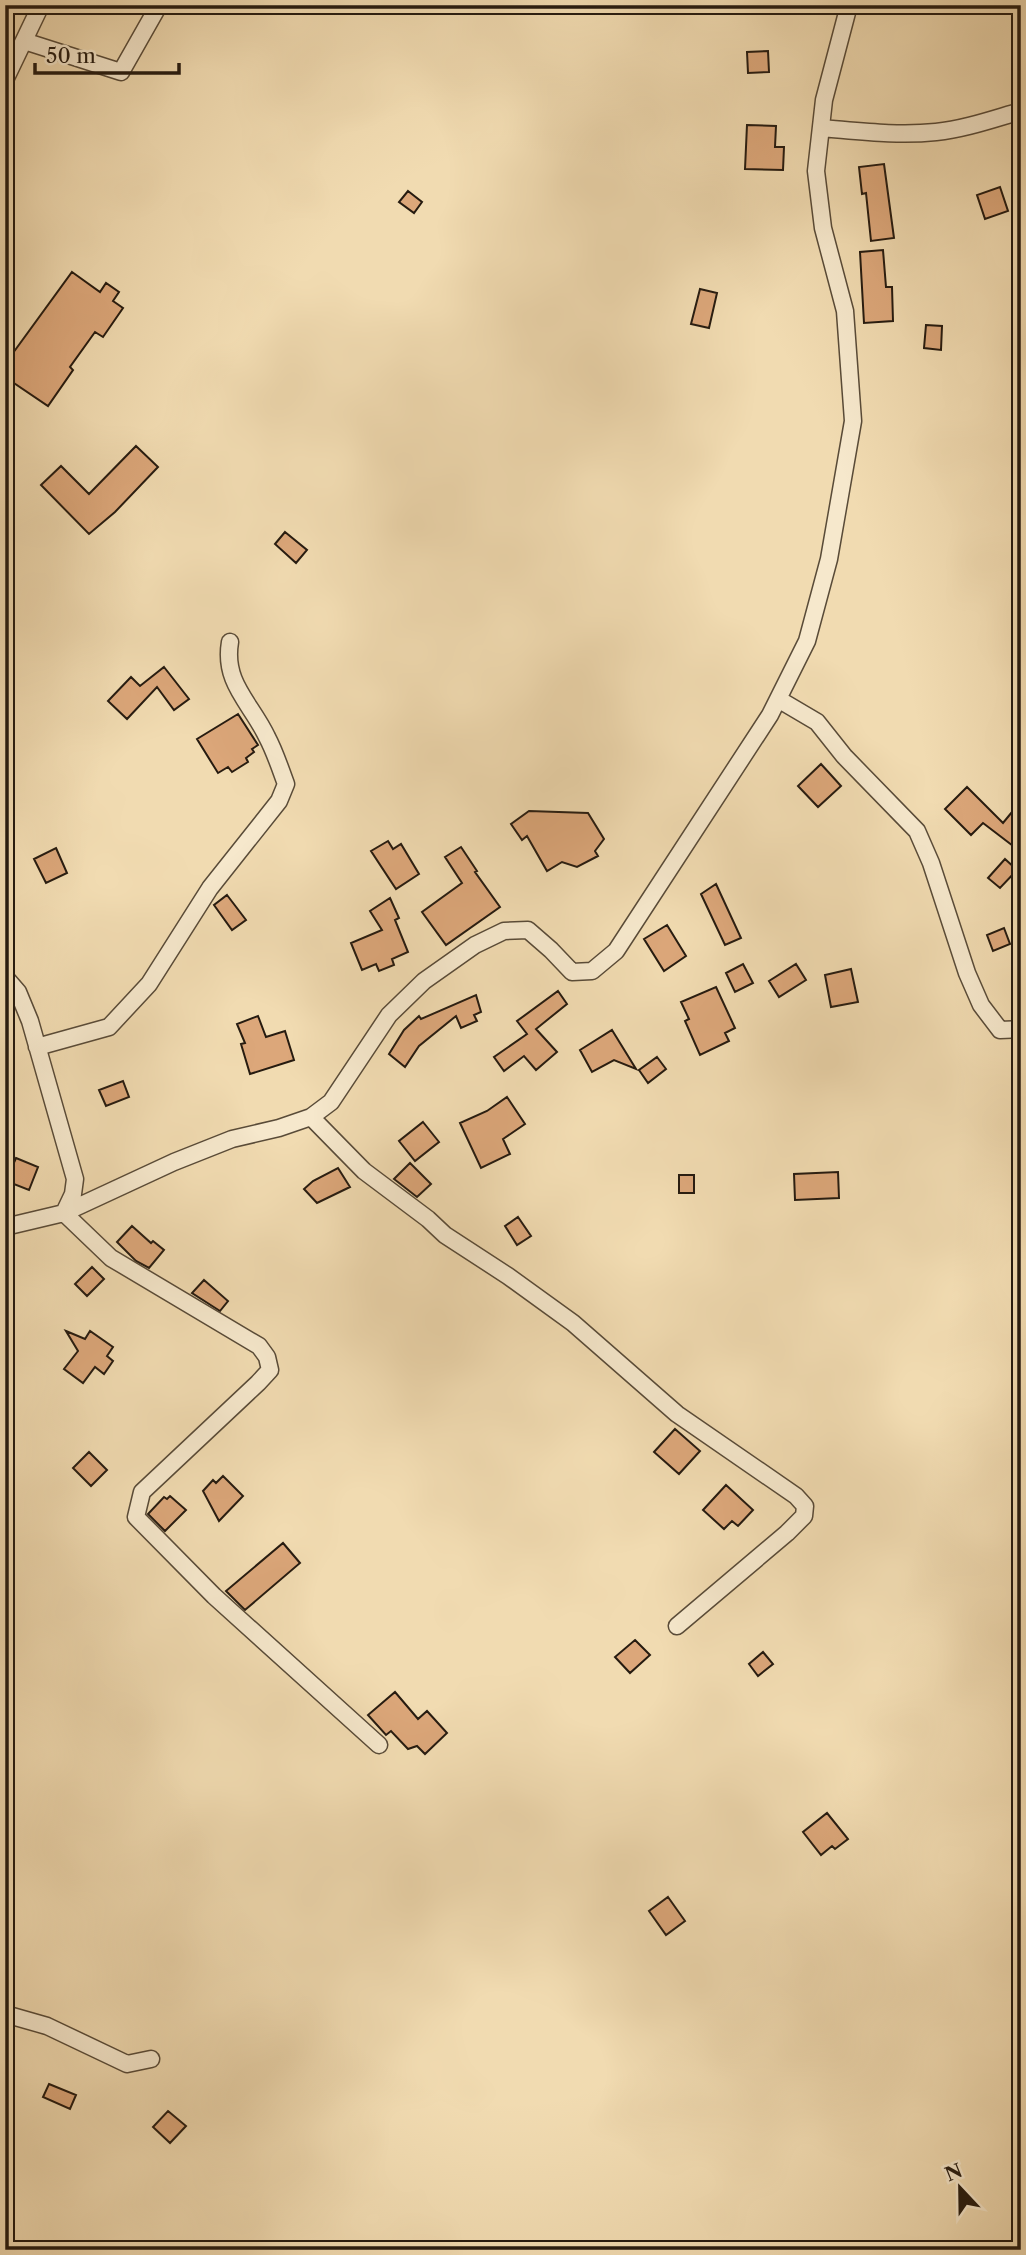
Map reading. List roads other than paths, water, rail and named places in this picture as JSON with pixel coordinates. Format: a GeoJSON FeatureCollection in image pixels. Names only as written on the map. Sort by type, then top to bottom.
{"type":"FeatureCollection","features":[{"type":"Feature","properties":{"kind":"street"},"geometry":{"type":"LineString","coordinates":[[5,80],[41,5]]}},
{"type":"Feature","properties":{"kind":"street"},"geometry":{"type":"LineString","coordinates":[[24,41],[121,72],[159,5]]}},
{"type":"Feature","properties":{"kind":"street"},"geometry":{"type":"LineString","coordinates":[[5,1227],[64,1213],[173,1162],[232,1139],[279,1129],[311,1117],[331,1102],[389,1015],[424,981],[475,945],[504,931],[528,930],[572,972],[592,971],[616,951],[763,727],[807,641],[829,559],[853,421],[845,311],[823,229],[816,171],[824,100],[849,5]]}},
{"type":"Feature","properties":{"kind":"street"},"geometry":{"type":"LineString","coordinates":[[821,128],[880,134],[936,132],[975,125],[1021,111]]}},
{"type":"Feature","properties":{"kind":"street"},"geometry":{"type":"LineString","coordinates":[[37,1046],[109,1027],[149,984],[210,888],[279,801],[286,784],[267,736],[234,682],[228,666],[230,642]]}},
{"type":"Feature","properties":{"kind":"street"},"geometry":{"type":"LineString","coordinates":[[778,699],[817,722],[872,786],[916,831],[981,1005],[1000,1030],[1021,1029]]}},
{"type":"Feature","properties":{"kind":"street"},"geometry":{"type":"LineString","coordinates":[[5,977],[18,992],[37,1046],[75,1178],[64,1213]]}},
{"type":"Feature","properties":{"kind":"street"},"geometry":{"type":"LineString","coordinates":[[311,1117],[364,1171],[383,1186],[466,1251],[508,1276],[573,1324],[677,1414],[777,1482],[805,1506],[804,1516],[787,1533],[677,1626]]}},
{"type":"Feature","properties":{"kind":"street"},"geometry":{"type":"LineString","coordinates":[[64,1213],[111,1258],[259,1346],[267,1357],[270,1370],[156,1476],[142,1492],[135,1517],[214,1596],[379,1745]]}},
{"type":"Feature","properties":{"kind":"street"},"geometry":{"type":"LineString","coordinates":[[5,2014],[47,2026],[127,2064],[151,2059]]}}]}
